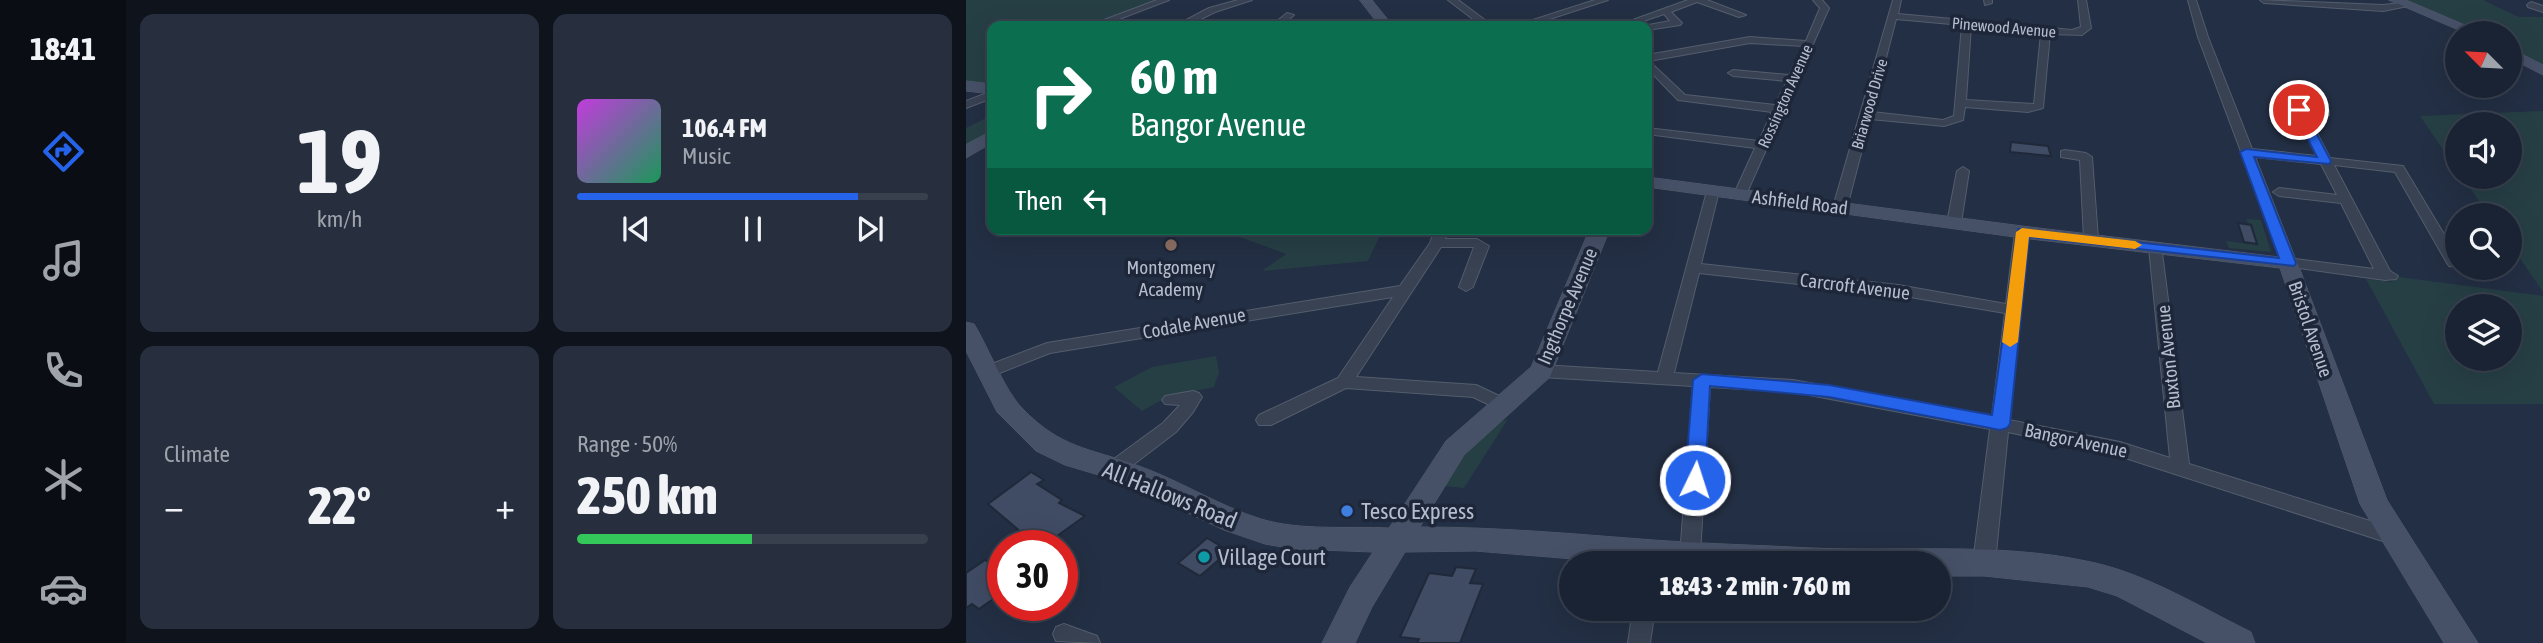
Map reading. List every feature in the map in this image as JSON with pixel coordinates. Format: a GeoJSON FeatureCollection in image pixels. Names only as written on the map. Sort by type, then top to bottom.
{"type":"FeatureCollection","features":[{"type":"Feature","properties":{"kind":"street"},"geometry":{"type":"LineString","coordinates":[[1107,21],[1165,0]]}},
{"type":"Feature","properties":{"kind":"street"},"geometry":{"type":"LineString","coordinates":[[1189,21],[1202,14],[1248,0]]}},
{"type":"Feature","properties":{"kind":"street"},"geometry":{"type":"LineString","coordinates":[[1366,0],[1383,21]]}},
{"type":"Feature","properties":{"kind":"street"},"geometry":{"type":"LineString","coordinates":[[1455,3],[1469,0]]}},
{"type":"Feature","properties":{"kind":"street"},"geometry":{"type":"LineString","coordinates":[[1535,21],[1604,0]]}},
{"type":"Feature","properties":{"kind":"street"},"geometry":{"type":"LineString","coordinates":[[1636,21],[1697,0],[1742,15]]}},
{"type":"Feature","properties":{"kind":"street"},"geometry":{"type":"LineString","coordinates":[[1818,1],[1834,0]]}},
{"type":"Feature","properties":{"kind":"street","name":"Briarwood Drive"},"geometry":{"type":"LineString","coordinates":[[1840,207],[1898,0]]}},
{"type":"Feature","properties":{"kind":"street","name":"Pinewood Avenue"},"geometry":{"type":"LineString","coordinates":[[1893,16],[2082,32],[2086,28],[2082,0]]}},
{"type":"Feature","properties":{"kind":"street","name":"Bristol Avenue"},"geometry":{"type":"LineString","coordinates":[[2192,0],[2374,504],[2462,643]]}},
{"type":"Feature","properties":{"kind":"street"},"geometry":{"type":"LineString","coordinates":[[2264,0],[2383,8],[2409,5]]}},
{"type":"Feature","properties":{"kind":"street"},"geometry":{"type":"LineString","coordinates":[[2395,0],[2448,21]]}},
{"type":"Feature","properties":{"kind":"street","name":"Rossington Avenue"},"geometry":{"type":"LineString","coordinates":[[1740,194],[1825,8],[1818,1]]}},
{"type":"Feature","properties":{"kind":"street"},"geometry":{"type":"LineString","coordinates":[[1455,3],[1481,21]]}},
{"type":"Feature","properties":{"kind":"street"},"geometry":{"type":"LineString","coordinates":[[2531,5],[2543,9]]}},
{"type":"Feature","properties":{"kind":"street"},"geometry":{"type":"LineString","coordinates":[[1652,26],[1677,23],[1666,11]]}},
{"type":"Feature","properties":{"kind":"street"},"geometry":{"type":"LineString","coordinates":[[1282,21],[1290,15]]}},
{"type":"Feature","properties":{"kind":"street"},"geometry":{"type":"LineString","coordinates":[[1867,115],[1953,122],[1959,118],[1967,23]]}},
{"type":"Feature","properties":{"kind":"street"},"geometry":{"type":"LineString","coordinates":[[1962,103],[2028,109],[2039,106],[2046,31]]}},
{"type":"Feature","properties":{"kind":"street"},"geometry":{"type":"LineString","coordinates":[[1652,60],[1750,40],[1810,44]]}},
{"type":"Feature","properties":{"kind":"street"},"geometry":{"type":"LineString","coordinates":[[2522,59],[2543,71]]}},
{"type":"Feature","properties":{"kind":"street"},"geometry":{"type":"LineString","coordinates":[[1652,66],[1682,97],[1779,109]]}},
{"type":"Feature","properties":{"kind":"street"},"geometry":{"type":"LineString","coordinates":[[1739,72],[1794,79]]}},
{"type":"Feature","properties":{"kind":"street"},"geometry":{"type":"LineString","coordinates":[[966,86],[987,91]]}},
{"type":"Feature","properties":{"kind":"street"},"geometry":{"type":"LineString","coordinates":[[966,105],[987,94]]}},
{"type":"Feature","properties":{"kind":"street"},"geometry":{"type":"LineString","coordinates":[[2325,113],[2299,110],[2346,200]]}},
{"type":"Feature","properties":{"kind":"street"},"geometry":{"type":"LineString","coordinates":[[1652,132],[1763,145]]}},
{"type":"Feature","properties":{"kind":"street"},"geometry":{"type":"LineString","coordinates":[[966,153],[987,139]]}},
{"type":"Feature","properties":{"kind":"street"},"geometry":{"type":"LineString","coordinates":[[2246,152],[2399,169],[2445,248]]}},
{"type":"Feature","properties":{"kind":"street"},"geometry":{"type":"LineString","coordinates":[[2065,154],[2085,157],[2091,239]]}},
{"type":"Feature","properties":{"kind":"street"},"geometry":{"type":"LineString","coordinates":[[1954,223],[1963,171]]}},
{"type":"Feature","properties":{"kind":"street","name":"Ashfield Road"},"geometry":{"type":"LineString","coordinates":[[1652,183],[2022,232],[2388,276],[2346,200]]}},
{"type":"Feature","properties":{"kind":"street"},"geometry":{"type":"LineString","coordinates":[[1665,377],[1713,191]]}},
{"type":"Feature","properties":{"kind":"street"},"geometry":{"type":"LineString","coordinates":[[2279,192],[2346,200]]}},
{"type":"Feature","properties":{"kind":"street"},"geometry":{"type":"LineString","coordinates":[[1984,563],[2022,232]]}},
{"type":"Feature","properties":{"kind":"street","name":"Ingthorpe Avenue"},"geometry":{"type":"LineString","coordinates":[[1338,643],[1361,597],[1455,448],[1541,371],[1598,235]]}},
{"type":"Feature","properties":{"kind":"street"},"geometry":{"type":"LineString","coordinates":[[1344,382],[1439,236],[1482,246],[1467,287]]}},
{"type":"Feature","properties":{"kind":"street","name":"Buxton Avenue"},"geometry":{"type":"LineString","coordinates":[[2156,248],[2180,467]]}},
{"type":"Feature","properties":{"kind":"street","name":"Carcroft Avenue"},"geometry":{"type":"LineString","coordinates":[[1693,268],[1898,290],[2015,310]]}},
{"type":"Feature","properties":{"kind":"street","name":"Codale Avenue"},"geometry":{"type":"LineString","coordinates":[[987,372],[1047,348],[1406,290]]}},
{"type":"Feature","properties":{"kind":"street","name":"All Hallows Road"},"geometry":{"type":"LineString","coordinates":[[966,329],[1010,412],[1045,444],[1075,458],[1153,483],[1234,522],[1265,532],[1294,537],[1397,540]]}},
{"type":"Feature","properties":{"kind":"street","name":"Bangor Avenue"},"geometry":{"type":"LineString","coordinates":[[1541,371],[1665,377],[1829,391],[2000,424],[2120,449],[2392,536]]}},
{"type":"Feature","properties":{"kind":"street"},"geometry":{"type":"LineString","coordinates":[[1690,551],[1702,380]]}},
{"type":"Feature","properties":{"kind":"street"},"geometry":{"type":"LineString","coordinates":[[1264,420],[1344,382],[1476,391],[1504,405]]}},
{"type":"Feature","properties":{"kind":"street"},"geometry":{"type":"LineString","coordinates":[[1114,469],[1177,422],[1193,397],[1171,400]]}},
{"type":"Feature","properties":{"kind":"street"},"geometry":{"type":"LineString","coordinates":[[1397,540],[1475,539],[1593,551]]}},
{"type":"Feature","properties":{"kind":"street"},"geometry":{"type":"LineString","coordinates":[[1951,563],[1984,563],[2088,574],[2126,586],[2239,643]]}},
{"type":"Feature","properties":{"kind":"street"},"geometry":{"type":"LineString","coordinates":[[1639,643],[1642,621]]}},
{"type":"Feature","properties":{"kind":"green space"},"geometry":{"type":"Polygon","coordinates":[[[966,0],[1159,0],[1102,21],[987,21],[987,84],[966,82],[966,0]]]}},
{"type":"Feature","properties":{"kind":"green space"},"geometry":{"type":"Polygon","coordinates":[[[2406,0],[2483,0],[2519,17],[2543,17],[2543,65],[2522,54],[2522,21],[2457,21],[2406,0]]]}},
{"type":"Feature","properties":{"kind":"green space"},"geometry":{"type":"Polygon","coordinates":[[[2543,111],[2543,292],[2522,261],[2522,203],[2480,203],[2471,189],[2522,189],[2522,112],[2518,112],[2543,111]]]}},
{"type":"Feature","properties":{"kind":"green space"},"geometry":{"type":"Polygon","coordinates":[[[2445,115],[2445,152],[2420,116],[2445,115]]]}},
{"type":"Feature","properties":{"kind":"green space"},"geometry":{"type":"Polygon","coordinates":[[[987,118],[987,135],[966,148],[966,128],[987,118]]]}},
{"type":"Feature","properties":{"kind":"green space"},"geometry":{"type":"Polygon","coordinates":[[[2246,219],[2261,220],[2271,252],[2229,248],[2226,241],[2258,245],[2252,224],[2246,219]]]}},
{"type":"Feature","properties":{"kind":"green space"},"geometry":{"type":"Polygon","coordinates":[[[1234,235],[1380,235],[1368,261],[1262,271],[1286,254],[1234,235]]]}},
{"type":"Feature","properties":{"kind":"green space"},"geometry":{"type":"Polygon","coordinates":[[[2391,276],[2543,296],[2543,404],[2434,404],[2366,279],[2393,282],[2391,276]]]}},
{"type":"Feature","properties":{"kind":"green space"},"geometry":{"type":"Polygon","coordinates":[[[1216,356],[1219,372],[1214,387],[1167,397],[1142,411],[1114,387],[1152,367],[1216,356]]]}},
{"type":"Feature","properties":{"kind":"green space"},"geometry":{"type":"Polygon","coordinates":[[[1508,419],[1464,488],[1445,486],[1479,438],[1497,423],[1508,419]]]}},
{"type":"Feature","properties":{"kind":"building"},"geometry":{"type":"Polygon","coordinates":[[[2011,142],[2048,146],[2051,156],[2010,152],[2011,142]]]}},
{"type":"Feature","properties":{"kind":"building"},"geometry":{"type":"Polygon","coordinates":[[[2238,223],[2251,225],[2257,244],[2244,242],[2238,223]]]}},
{"type":"Feature","properties":{"kind":"building"},"geometry":{"type":"Polygon","coordinates":[[[1031,472],[1044,480],[1037,484],[1062,500],[1059,503],[1085,516],[1065,530],[1018,530],[988,504],[1031,472]]]}},
{"type":"Feature","properties":{"kind":"building","name":"Village Court"},"geometry":{"type":"Polygon","coordinates":[[[1207,538],[1229,551],[1200,576],[1178,563],[1207,538]]]}},
{"type":"Feature","properties":{"kind":"building"},"geometry":{"type":"Polygon","coordinates":[[[985,560],[987,561],[987,603],[979,609],[972,604],[966,608],[966,573],[985,560]]]}},
{"type":"Feature","properties":{"kind":"building"},"geometry":{"type":"Polygon","coordinates":[[[1456,567],[1476,569],[1470,583],[1483,584],[1460,643],[1417,643],[1419,639],[1400,637],[1429,573],[1452,576],[1456,567]]]}},
{"type":"Feature","properties":{"kind":"slow traffic"},"geometry":{"type":"LineString","coordinates":[[2010,342],[2022,232],[2135,245]]}},
{"type":"Feature","properties":{"kind":"place","name":"Montgomery Academy"},"geometry":{"type":"Point","coordinates":[1171,245]}},
{"type":"Feature","properties":{"kind":"place","name":"Tesco Express"},"geometry":{"type":"Point","coordinates":[1347,511]}},
{"type":"Feature","properties":{"kind":"place","name":"Village Court"},"geometry":{"type":"Point","coordinates":[1204,557]}},
{"type":"Feature","properties":{"kind":"route"},"geometry":{"type":"LineString","coordinates":[[1695,480],[1702,380],[1829,391],[2000,424],[2022,232],[2289,263],[2246,152],[2325,161],[2299,110]]}}]}
